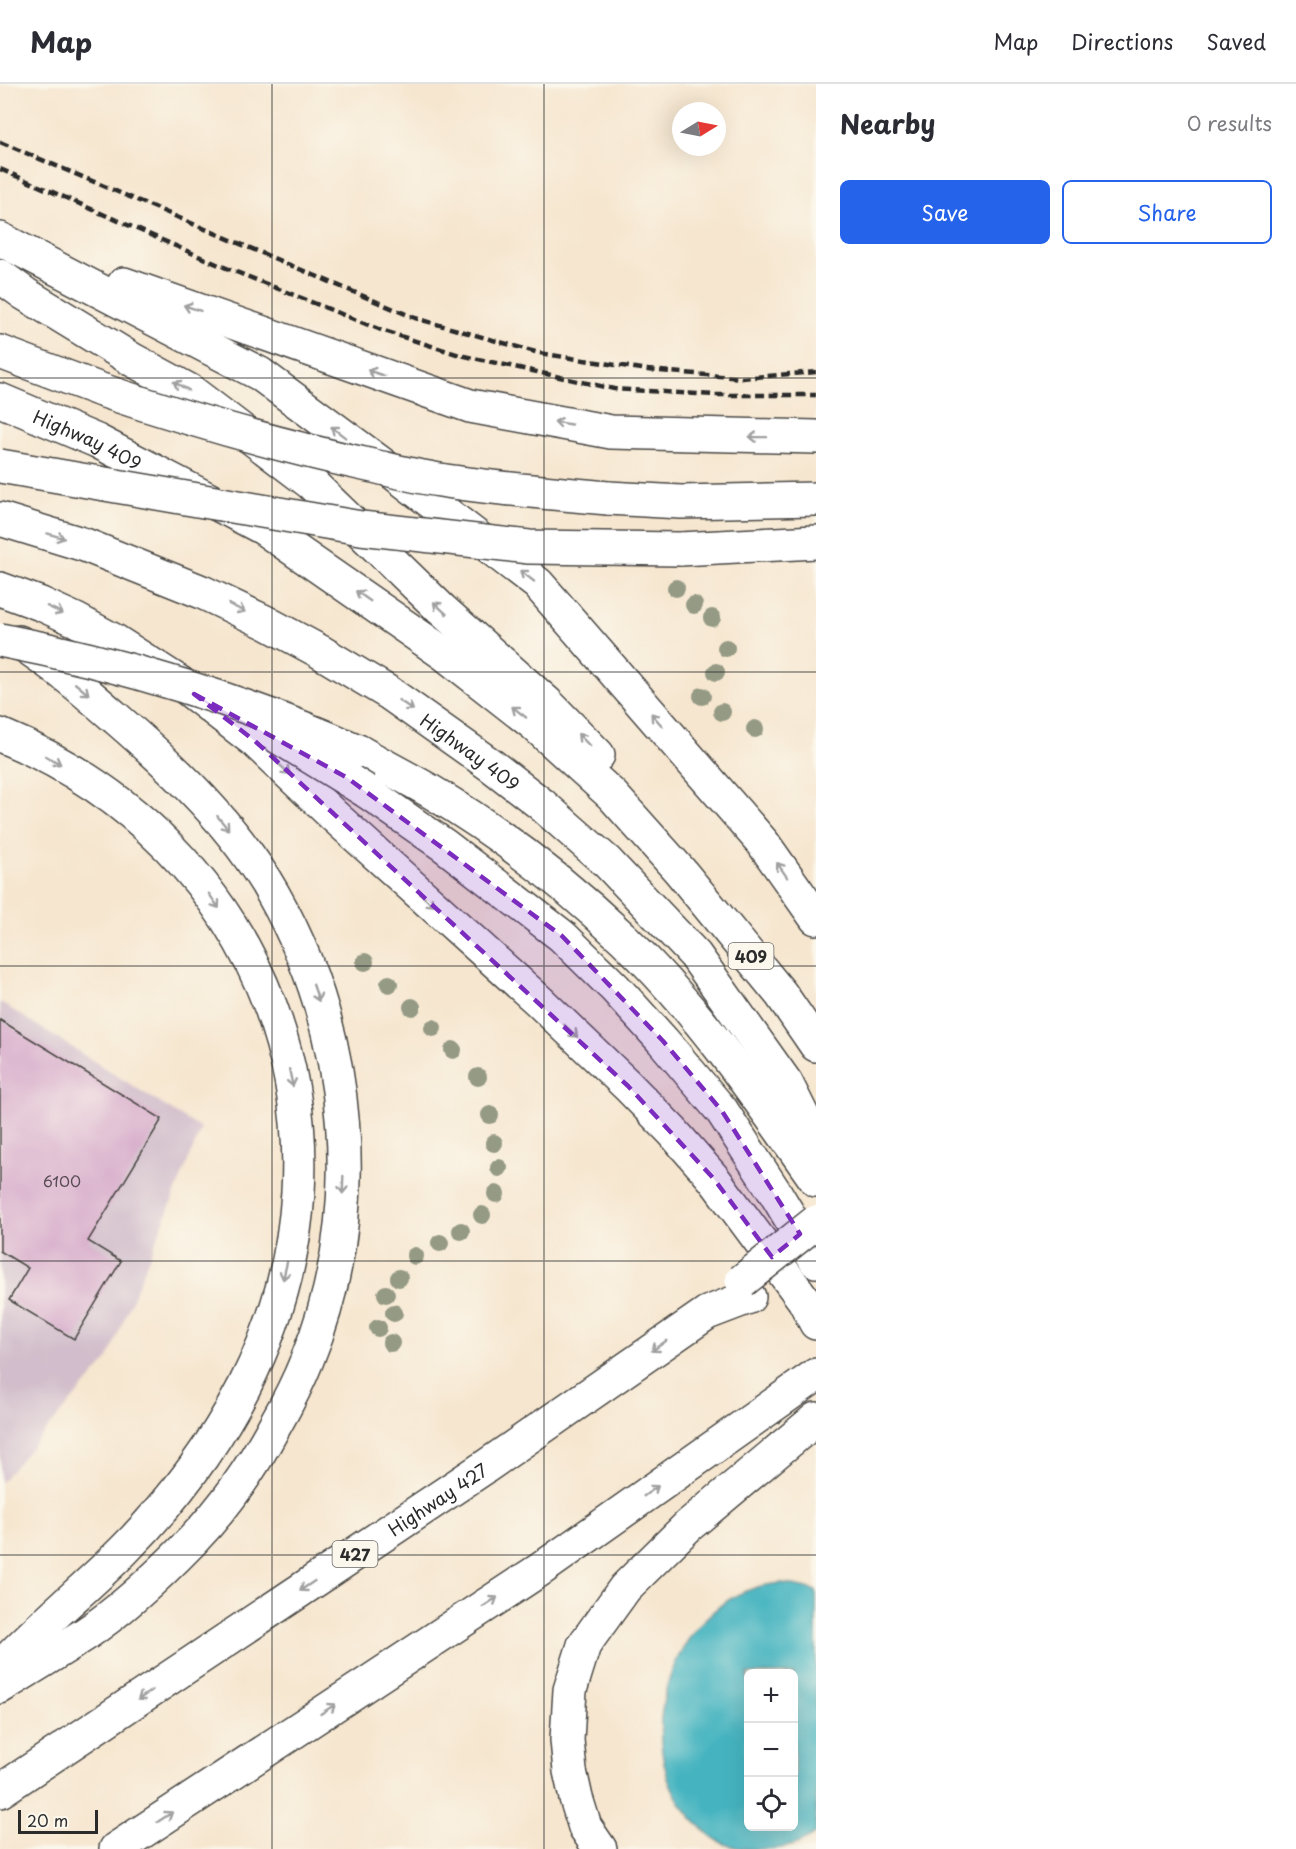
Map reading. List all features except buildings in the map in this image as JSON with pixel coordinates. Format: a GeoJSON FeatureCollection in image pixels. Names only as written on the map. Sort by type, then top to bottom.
{"type":"FeatureCollection","features":[{"type":"Feature","properties":{"kind":"highway"},"geometry":{"type":"LineString","coordinates":[[5,242],[470,406],[611,432],[816,437]]}},
{"type":"Feature","properties":{"kind":"highway"},"geometry":{"type":"LineString","coordinates":[[5,242],[260,374],[538,584],[763,843],[816,918]]}},
{"type":"Feature","properties":{"kind":"highway"},"geometry":{"type":"LineString","coordinates":[[0,276],[25,294],[133,360],[190,390],[311,483],[442,610],[547,703],[619,776],[680,871]]}},
{"type":"Feature","properties":{"kind":"highway"},"geometry":{"type":"LineString","coordinates":[[0,352],[101,390],[196,421],[295,449],[439,480],[609,498],[681,502],[816,499]]}},
{"type":"Feature","properties":{"kind":"highway","name":"Highway 409"},"geometry":{"type":"LineString","coordinates":[[0,400],[97,441],[263,528],[380,607],[534,724],[612,795],[680,871],[782,994],[816,1045]]}},
{"type":"Feature","properties":{"kind":"highway"},"geometry":{"type":"LineString","coordinates":[[0,466],[362,528],[529,546],[680,549],[816,542]]}},
{"type":"Feature","properties":{"kind":"highway","name":"Highway 409"},"geometry":{"type":"LineString","coordinates":[[0,519],[104,552],[202,592],[265,622],[389,693],[492,766],[541,804],[607,862],[695,956],[786,1083],[816,1143]]}},
{"type":"Feature","properties":{"kind":"highway"},"geometry":{"type":"LineString","coordinates":[[0,589],[41,604],[113,640],[180,683],[255,741],[547,1009],[673,1132],[714,1179],[804,1300],[816,1323]]}},
{"type":"Feature","properties":{"kind":"highway"},"geometry":{"type":"LineString","coordinates":[[0,630],[71,679],[173,769],[223,824],[272,892],[300,950],[322,1011],[339,1095],[344,1157],[340,1232],[329,1292],[320,1325],[308,1360],[293,1392],[259,1455],[223,1505],[193,1541],[141,1590],[86,1634],[0,1687]]}},
{"type":"Feature","properties":{"kind":"highway"},"geometry":{"type":"LineString","coordinates":[[0,640],[88,659],[285,721],[358,752],[431,792],[504,840],[564,887],[624,939],[658,975],[737,1068],[816,1180]]}},
{"type":"Feature","properties":{"kind":"highway"},"geometry":{"type":"LineString","coordinates":[[177,686],[271,732],[366,790],[445,846],[562,936],[615,988],[722,1111],[816,1261]]}},
{"type":"Feature","properties":{"kind":"highway"},"geometry":{"type":"LineString","coordinates":[[0,735],[24,744],[106,792],[150,828],[176,853],[204,886],[230,924],[254,968],[272,1009],[285,1047],[293,1087],[299,1160],[296,1213],[286,1270],[264,1342],[243,1388],[208,1446],[171,1498],[124,1550],[0,1668]]}},
{"type":"Feature","properties":{"kind":"highway"},"geometry":{"type":"LineString","coordinates":[[746,1289],[816,1221]]}},
{"type":"Feature","properties":{"kind":"highway"},"geometry":{"type":"LineString","coordinates":[[746,1289],[816,1248]]}},
{"type":"Feature","properties":{"kind":"highway","name":"Highway 427"},"geometry":{"type":"LineString","coordinates":[[0,1791],[484,1467],[707,1313],[746,1289]]}},
{"type":"Feature","properties":{"kind":"highway"},"geometry":{"type":"LineString","coordinates":[[116,1849],[541,1569],[805,1382]]}},
{"type":"Feature","properties":{"kind":"highway"},"geometry":{"type":"LineString","coordinates":[[600,1849],[585,1827],[576,1798],[567,1740],[570,1690],[584,1645],[626,1588],[688,1526],[814,1421]]}},
{"type":"Feature","properties":{"kind":"highlighted area"},"geometry":{"type":"Polygon","coordinates":[[[194,694],[346,777],[562,936],[663,1041],[722,1111],[800,1234],[772,1257],[714,1179],[628,1086],[255,741],[194,694]]]}},
{"type":"Feature","properties":{"kind":"shaded area"},"geometry":{"type":"Polygon","coordinates":[[[0,1002],[201,1129],[108,1359],[0,1483],[0,1002]]]}},
{"type":"Feature","properties":{"kind":"water"},"geometry":{"type":"Polygon","coordinates":[[[782,1583],[816,1591],[816,1833],[795,1845],[746,1849],[721,1842],[707,1833],[693,1819],[672,1787],[662,1751],[662,1713],[671,1675],[688,1640],[713,1612],[745,1592],[782,1583]]]}},
{"type":"Feature","properties":{"kind":"railway"},"geometry":{"type":"LineString","coordinates":[[0,142],[415,318],[539,353],[648,370],[742,378],[816,372]]}},
{"type":"Feature","properties":{"kind":"railway"},"geometry":{"type":"LineString","coordinates":[[0,169],[219,265],[381,330],[460,355],[614,389],[714,395],[816,395]]}}]}
